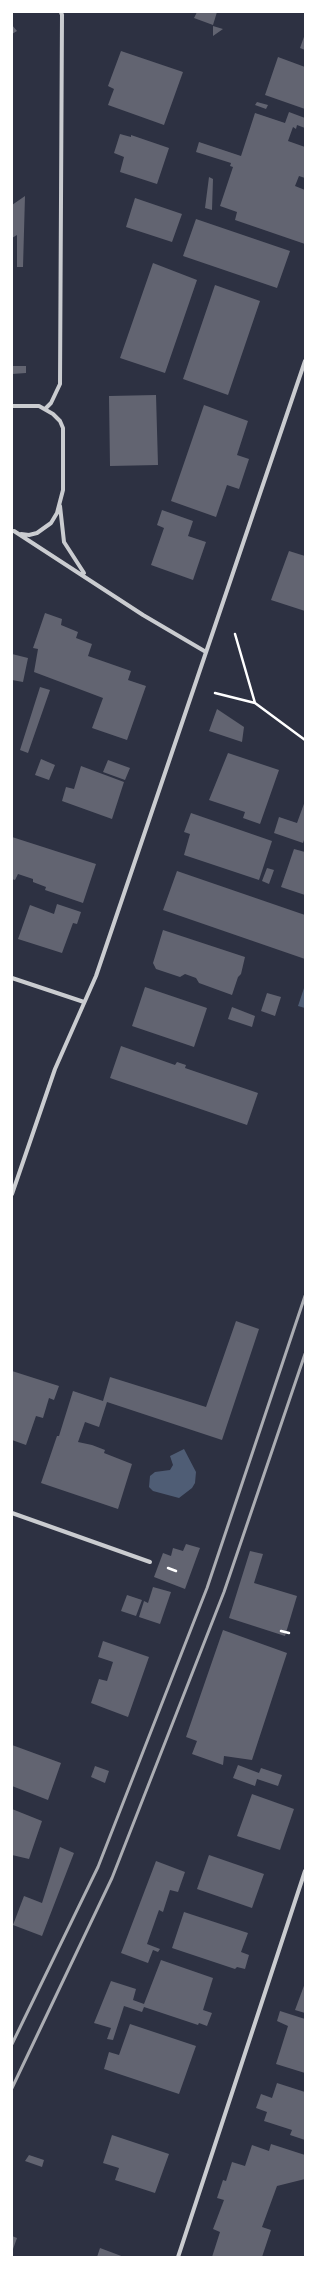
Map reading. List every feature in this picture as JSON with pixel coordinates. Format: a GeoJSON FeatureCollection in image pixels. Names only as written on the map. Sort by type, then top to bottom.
{"type":"FeatureCollection","features":[{"type":"Feature","properties":{"kind":"street"},"geometry":{"type":"LineString","coordinates":[[45,409],[51,403],[60,384],[61,12]]}},
{"type":"Feature","properties":{"kind":"street"},"geometry":{"type":"LineString","coordinates":[[12,1194],[55,1069],[96,976],[305,361]]}},
{"type":"Feature","properties":{"kind":"street"},"geometry":{"type":"LineString","coordinates":[[12,406],[39,406],[60,421],[63,428],[62,490],[57,513],[50,523],[37,533],[23,535],[13,531]]}},
{"type":"Feature","properties":{"kind":"street"},"geometry":{"type":"LineString","coordinates":[[60,503],[64,542],[81,570],[90,579]]}},
{"type":"Feature","properties":{"kind":"street"},"geometry":{"type":"LineString","coordinates":[[13,531],[143,614],[206,652]]}},
{"type":"Feature","properties":{"kind":"street"},"geometry":{"type":"LineString","coordinates":[[12,978],[84,1002]]}},
{"type":"Feature","properties":{"kind":"street"},"geometry":{"type":"LineString","coordinates":[[12,1513],[150,1562]]}},
{"type":"Feature","properties":{"kind":"street"},"geometry":{"type":"LineString","coordinates":[[178,2257],[305,1871]]}},
{"type":"Feature","properties":{"kind":"path"},"geometry":{"type":"LineString","coordinates":[[235,634],[255,704]]}},
{"type":"Feature","properties":{"kind":"path"},"geometry":{"type":"LineString","coordinates":[[215,693],[255,704],[305,740]]}},
{"type":"Feature","properties":{"kind":"path"},"geometry":{"type":"LineString","coordinates":[[281,1631],[289,1633]]}},
{"type":"Feature","properties":{"kind":"water"},"geometry":{"type":"Polygon","coordinates":[[[305,985],[305,1008],[298,1006],[305,985]]]}},
{"type":"Feature","properties":{"kind":"water"},"geometry":{"type":"Polygon","coordinates":[[[184,1449],[196,1472],[195,1483],[192,1488],[179,1498],[153,1491],[149,1487],[150,1476],[155,1472],[170,1470],[173,1465],[170,1456],[184,1449]]]}},
{"type":"Feature","properties":{"kind":"building"},"geometry":{"type":"Polygon","coordinates":[[[197,12],[217,12],[213,25],[194,18],[197,12]]]}},
{"type":"Feature","properties":{"kind":"building"},"geometry":{"type":"Polygon","coordinates":[[[12,25],[17,31],[12,34],[12,25]]]}},
{"type":"Feature","properties":{"kind":"building"},"geometry":{"type":"Polygon","coordinates":[[[213,26],[223,29],[213,36],[213,26]]]}},
{"type":"Feature","properties":{"kind":"building"},"geometry":{"type":"Polygon","coordinates":[[[305,34],[305,50],[300,48],[305,34]]]}},
{"type":"Feature","properties":{"kind":"building"},"geometry":{"type":"Polygon","coordinates":[[[121,51],[183,72],[164,125],[108,105],[114,89],[108,86],[121,51]]]}},
{"type":"Feature","properties":{"kind":"building"},"geometry":{"type":"Polygon","coordinates":[[[278,57],[305,67],[305,109],[265,95],[278,57]]]}},
{"type":"Feature","properties":{"kind":"building"},"geometry":{"type":"Polygon","coordinates":[[[257,102],[268,105],[266,109],[255,105],[257,102]]]}},
{"type":"Feature","properties":{"kind":"building"},"geometry":{"type":"Polygon","coordinates":[[[289,112],[305,118],[305,128],[297,125],[296,129],[293,127],[288,141],[305,147],[305,178],[299,176],[295,186],[305,190],[305,244],[235,220],[237,212],[220,206],[233,167],[230,166],[231,163],[196,152],[199,142],[241,156],[255,113],[285,123],[289,112]]]}},
{"type":"Feature","properties":{"kind":"building"},"geometry":{"type":"Polygon","coordinates":[[[120,134],[131,137],[131,135],[169,148],[157,184],[120,172],[124,157],[114,153],[120,134]]]}},
{"type":"Feature","properties":{"kind":"building"},"geometry":{"type":"Polygon","coordinates":[[[209,177],[213,179],[212,210],[205,208],[209,177]]]}},
{"type":"Feature","properties":{"kind":"building"},"geometry":{"type":"Polygon","coordinates":[[[25,196],[23,267],[17,267],[17,235],[12,238],[12,205],[25,196]]]}},
{"type":"Feature","properties":{"kind":"building"},"geometry":{"type":"Polygon","coordinates":[[[135,198],[182,214],[172,242],[126,227],[135,198]]]}},
{"type":"Feature","properties":{"kind":"building"},"geometry":{"type":"Polygon","coordinates":[[[196,219],[290,251],[277,288],[183,256],[196,219]]]}},
{"type":"Feature","properties":{"kind":"building"},"geometry":{"type":"Polygon","coordinates":[[[153,263],[197,280],[165,373],[120,358],[153,263]]]}},
{"type":"Feature","properties":{"kind":"building"},"geometry":{"type":"Polygon","coordinates":[[[215,285],[260,301],[228,395],[183,379],[215,285]]]}},
{"type":"Feature","properties":{"kind":"building"},"geometry":{"type":"Polygon","coordinates":[[[12,366],[26,366],[26,373],[12,374],[12,366]]]}},
{"type":"Feature","properties":{"kind":"building"},"geometry":{"type":"Polygon","coordinates":[[[156,395],[158,465],[110,466],[109,396],[156,395]]]}},
{"type":"Feature","properties":{"kind":"building"},"geometry":{"type":"Polygon","coordinates":[[[204,405],[248,421],[237,455],[249,459],[239,489],[227,485],[216,517],[171,501],[204,405]]]}},
{"type":"Feature","properties":{"kind":"building"},"geometry":{"type":"Polygon","coordinates":[[[162,510],[193,521],[188,536],[206,542],[193,580],[151,565],[164,528],[157,525],[162,510]]]}},
{"type":"Feature","properties":{"kind":"building"},"geometry":{"type":"Polygon","coordinates":[[[289,551],[305,556],[305,611],[271,600],[289,551]]]}},
{"type":"Feature","properties":{"kind":"building"},"geometry":{"type":"Polygon","coordinates":[[[45,613],[62,619],[61,625],[78,632],[76,638],[92,644],[88,656],[131,671],[128,680],[146,686],[127,740],[92,728],[103,698],[34,672],[38,649],[33,648],[45,613]]]}},
{"type":"Feature","properties":{"kind":"building"},"geometry":{"type":"Polygon","coordinates":[[[12,654],[28,658],[23,682],[12,680],[12,654]]]}},
{"type":"Feature","properties":{"kind":"building"},"geometry":{"type":"Polygon","coordinates":[[[40,687],[50,690],[28,753],[20,750],[40,687]]]}},
{"type":"Feature","properties":{"kind":"building"},"geometry":{"type":"Polygon","coordinates":[[[217,709],[244,727],[242,742],[209,731],[217,709]]]}},
{"type":"Feature","properties":{"kind":"building"},"geometry":{"type":"Polygon","coordinates":[[[228,753],[279,770],[260,824],[243,818],[245,812],[209,800],[228,753]]]}},
{"type":"Feature","properties":{"kind":"building"},"geometry":{"type":"Polygon","coordinates":[[[41,759],[55,765],[49,780],[35,775],[41,759]]]}},
{"type":"Feature","properties":{"kind":"building"},"geometry":{"type":"Polygon","coordinates":[[[108,760],[130,768],[125,780],[103,772],[108,760]]]}},
{"type":"Feature","properties":{"kind":"building"},"geometry":{"type":"Polygon","coordinates":[[[81,766],[124,782],[112,819],[62,801],[66,787],[74,789],[81,766]]]}},
{"type":"Feature","properties":{"kind":"building"},"geometry":{"type":"Polygon","coordinates":[[[305,801],[305,837],[303,843],[274,833],[279,817],[297,823],[305,801]]]}},
{"type":"Feature","properties":{"kind":"building"},"geometry":{"type":"Polygon","coordinates":[[[191,813],[272,841],[259,880],[184,855],[190,834],[184,832],[191,813]]]}},
{"type":"Feature","properties":{"kind":"building"},"geometry":{"type":"Polygon","coordinates":[[[12,837],[96,864],[83,903],[45,890],[46,887],[33,882],[33,879],[18,874],[15,880],[12,879],[12,837]]]}},
{"type":"Feature","properties":{"kind":"building"},"geometry":{"type":"Polygon","coordinates":[[[294,849],[305,852],[305,895],[281,887],[294,849]]]}},
{"type":"Feature","properties":{"kind":"building"},"geometry":{"type":"Polygon","coordinates":[[[267,868],[274,870],[269,884],[262,881],[267,868]]]}},
{"type":"Feature","properties":{"kind":"building"},"geometry":{"type":"Polygon","coordinates":[[[177,871],[305,915],[305,959],[163,910],[177,871]]]}},
{"type":"Feature","properties":{"kind":"building"},"geometry":{"type":"Polygon","coordinates":[[[57,904],[81,912],[77,924],[73,923],[62,953],[18,939],[30,905],[54,914],[57,904]]]}},
{"type":"Feature","properties":{"kind":"building"},"geometry":{"type":"Polygon","coordinates":[[[163,930],[245,957],[241,974],[238,977],[232,995],[199,983],[196,978],[185,974],[180,977],[156,969],[153,963],[163,930]]]}},
{"type":"Feature","properties":{"kind":"building"},"geometry":{"type":"Polygon","coordinates":[[[145,987],[207,1008],[194,1047],[132,1026],[145,987]]]}},
{"type":"Feature","properties":{"kind":"building"},"geometry":{"type":"Polygon","coordinates":[[[267,993],[281,997],[275,1016],[261,1011],[267,993]]]}},
{"type":"Feature","properties":{"kind":"building"},"geometry":{"type":"Polygon","coordinates":[[[232,1007],[255,1016],[252,1027],[228,1019],[232,1007]]]}},
{"type":"Feature","properties":{"kind":"building"},"geometry":{"type":"Polygon","coordinates":[[[121,1046],[175,1065],[177,1062],[186,1065],[185,1068],[258,1093],[247,1125],[110,1078],[121,1046]]]}},
{"type":"Feature","properties":{"kind":"building"},"geometry":{"type":"Polygon","coordinates":[[[236,1321],[259,1329],[222,1440],[107,1402],[99,1427],[85,1422],[78,1442],[105,1450],[104,1453],[132,1464],[118,1509],[41,1483],[57,1436],[59,1436],[73,1391],[103,1401],[110,1377],[206,1407],[236,1321]]]}},
{"type":"Feature","properties":{"kind":"building"},"geometry":{"type":"Polygon","coordinates":[[[12,1371],[59,1386],[54,1400],[49,1398],[43,1418],[36,1416],[26,1445],[12,1440],[12,1371]]]}},
{"type":"Feature","properties":{"kind":"building"},"geometry":{"type":"Polygon","coordinates":[[[186,1544],[200,1548],[185,1589],[154,1577],[163,1553],[171,1556],[173,1548],[183,1551],[186,1544]]]}},
{"type":"Feature","properties":{"kind":"building"},"geometry":{"type":"Polygon","coordinates":[[[250,1551],[263,1554],[254,1583],[297,1596],[285,1636],[229,1618],[250,1551]]]}},
{"type":"Feature","properties":{"kind":"building"},"geometry":{"type":"Polygon","coordinates":[[[153,1587],[171,1592],[160,1624],[139,1617],[144,1601],[148,1603],[153,1587]]]}},
{"type":"Feature","properties":{"kind":"building"},"geometry":{"type":"Polygon","coordinates":[[[127,1595],[142,1600],[136,1616],[121,1611],[127,1595]]]}},
{"type":"Feature","properties":{"kind":"building"},"geometry":{"type":"Polygon","coordinates":[[[223,1630],[287,1653],[252,1760],[224,1756],[223,1765],[192,1754],[197,1741],[186,1737],[223,1630]]]}},
{"type":"Feature","properties":{"kind":"building"},"geometry":{"type":"Polygon","coordinates":[[[103,1641],[149,1657],[128,1717],[91,1703],[99,1679],[107,1681],[113,1662],[98,1657],[103,1641]]]}},
{"type":"Feature","properties":{"kind":"building"},"geometry":{"type":"Polygon","coordinates":[[[12,1745],[61,1763],[48,1800],[12,1786],[12,1745]]]}},
{"type":"Feature","properties":{"kind":"building"},"geometry":{"type":"Polygon","coordinates":[[[238,1765],[259,1773],[261,1768],[282,1775],[278,1786],[257,1779],[255,1786],[233,1778],[238,1765]]]}},
{"type":"Feature","properties":{"kind":"building"},"geometry":{"type":"Polygon","coordinates":[[[95,1766],[109,1771],[105,1783],[91,1777],[95,1766]]]}},
{"type":"Feature","properties":{"kind":"building"},"geometry":{"type":"Polygon","coordinates":[[[252,1794],[294,1809],[280,1850],[237,1836],[252,1794]]]}},
{"type":"Feature","properties":{"kind":"building"},"geometry":{"type":"Polygon","coordinates":[[[12,1809],[42,1821],[29,1859],[12,1855],[12,1809]]]}},
{"type":"Feature","properties":{"kind":"building"},"geometry":{"type":"Polygon","coordinates":[[[60,1847],[74,1853],[42,1936],[13,1925],[24,1896],[42,1903],[60,1847]]]}},
{"type":"Feature","properties":{"kind":"building"},"geometry":{"type":"Polygon","coordinates":[[[209,1855],[264,1874],[252,1908],[197,1889],[209,1855]]]}},
{"type":"Feature","properties":{"kind":"building"},"geometry":{"type":"Polygon","coordinates":[[[156,1861],[185,1872],[178,1892],[170,1890],[163,1912],[159,1910],[147,1944],[160,1949],[158,1952],[153,1950],[148,1963],[121,1953],[156,1861]]]}},
{"type":"Feature","properties":{"kind":"building"},"geometry":{"type":"Polygon","coordinates":[[[184,1912],[248,1933],[241,1952],[249,1955],[245,1969],[237,1967],[235,1969],[172,1948],[184,1912]]]}},
{"type":"Feature","properties":{"kind":"building"},"geometry":{"type":"Polygon","coordinates":[[[161,1960],[213,1978],[203,2010],[212,2013],[207,2026],[199,2023],[198,2025],[144,2007],[142,2012],[124,2006],[113,2040],[107,2039],[111,2028],[94,2023],[111,1981],[136,1989],[133,2000],[144,2004],[161,1960]]]}},
{"type":"Feature","properties":{"kind":"building"},"geometry":{"type":"Polygon","coordinates":[[[305,1983],[305,2013],[295,2010],[305,1983]]]}},
{"type":"Feature","properties":{"kind":"building"},"geometry":{"type":"Polygon","coordinates":[[[280,2011],[305,2019],[305,2073],[276,2064],[288,2026],[277,2021],[280,2011]]]}},
{"type":"Feature","properties":{"kind":"building"},"geometry":{"type":"Polygon","coordinates":[[[130,2024],[196,2046],[179,2094],[104,2069],[109,2052],[119,2055],[130,2024]]]}},
{"type":"Feature","properties":{"kind":"building"},"geometry":{"type":"Polygon","coordinates":[[[277,2083],[305,2092],[305,2140],[290,2135],[292,2130],[264,2121],[267,2112],[256,2108],[261,2094],[272,2098],[277,2083]]]}},
{"type":"Feature","properties":{"kind":"building"},"geometry":{"type":"Polygon","coordinates":[[[112,2135],[169,2154],[155,2193],[115,2180],[119,2168],[103,2163],[112,2135]]]}},
{"type":"Feature","properties":{"kind":"building"},"geometry":{"type":"Polygon","coordinates":[[[271,2144],[305,2155],[305,2179],[277,2186],[262,2227],[271,2230],[262,2257],[212,2257],[220,2232],[213,2229],[224,2200],[217,2198],[223,2180],[226,2181],[232,2162],[245,2166],[252,2145],[269,2151],[271,2144]]]}},
{"type":"Feature","properties":{"kind":"building"},"geometry":{"type":"Polygon","coordinates":[[[29,2155],[44,2160],[42,2167],[25,2161],[29,2155]]]}},
{"type":"Feature","properties":{"kind":"building"},"geometry":{"type":"Polygon","coordinates":[[[12,2236],[17,2238],[12,2252],[12,2236]]]}},
{"type":"Feature","properties":{"kind":"building"},"geometry":{"type":"Polygon","coordinates":[[[100,2248],[124,2257],[97,2257],[100,2248]]]}},
{"type":"Feature","properties":{"kind":"railway"},"geometry":{"type":"LineString","coordinates":[[12,2044],[98,1867],[207,1588],[305,1296]]}},
{"type":"Feature","properties":{"kind":"railway"},"geometry":{"type":"LineString","coordinates":[[12,2088],[112,1878],[224,1592],[305,1354]]}}]}
